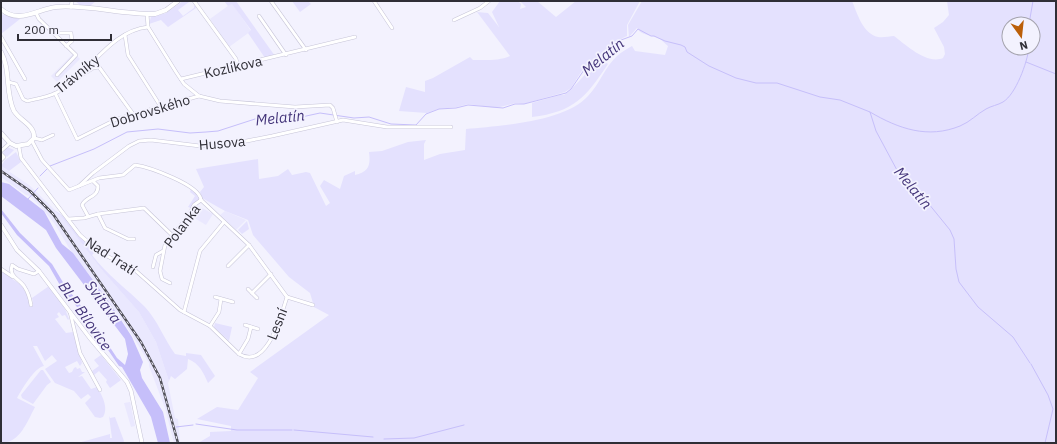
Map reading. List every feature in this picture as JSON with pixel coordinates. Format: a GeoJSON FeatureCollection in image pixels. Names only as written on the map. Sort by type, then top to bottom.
{"type":"FeatureCollection","features":[{"type":"Feature","properties":{"kind":"main road"},"geometry":{"type":"LineString","coordinates":[[1,9],[15,16],[36,14],[54,7],[71,7],[147,14],[163,12],[178,1]]}},
{"type":"Feature","properties":{"kind":"main road"},"geometry":{"type":"LineString","coordinates":[[1,52],[5,62],[14,110],[32,128],[33,140],[19,147],[10,143],[1,133]]}},
{"type":"Feature","properties":{"kind":"street"},"geometry":{"type":"LineString","coordinates":[[71,7],[72,1]]}},
{"type":"Feature","properties":{"kind":"street"},"geometry":{"type":"LineString","coordinates":[[194,1],[236,59],[238,66]]}},
{"type":"Feature","properties":{"kind":"street"},"geometry":{"type":"LineString","coordinates":[[271,1],[306,50]]}},
{"type":"Feature","properties":{"kind":"street"},"geometry":{"type":"LineString","coordinates":[[374,1],[392,28]]}},
{"type":"Feature","properties":{"kind":"street"},"geometry":{"type":"LineString","coordinates":[[454,20],[480,8],[489,1]]}},
{"type":"Feature","properties":{"kind":"street"},"geometry":{"type":"LineString","coordinates":[[36,14],[38,19],[76,55],[56,75]]}},
{"type":"Feature","properties":{"kind":"street"},"geometry":{"type":"LineString","coordinates":[[147,14],[148,27],[181,79],[199,96]]}},
{"type":"Feature","properties":{"kind":"street","name":"Kozlíkova"},"geometry":{"type":"LineString","coordinates":[[259,16],[286,55]]}},
{"type":"Feature","properties":{"kind":"street","name":"Trávníky"},"geometry":{"type":"LineString","coordinates":[[8,82],[16,84],[23,99],[27,101],[55,93],[73,80],[111,45],[125,35],[138,28],[148,27]]}},
{"type":"Feature","properties":{"kind":"street"},"geometry":{"type":"LineString","coordinates":[[54,33],[71,34],[72,41],[66,46]]}},
{"type":"Feature","properties":{"kind":"street"},"geometry":{"type":"LineString","coordinates":[[125,35],[128,55],[160,107]]}},
{"type":"Feature","properties":{"kind":"street"},"geometry":{"type":"LineString","coordinates":[[1,37],[25,79]]}},
{"type":"Feature","properties":{"kind":"street","name":"Kozlíkova"},"geometry":{"type":"LineString","coordinates":[[181,79],[286,55],[355,37]]}},
{"type":"Feature","properties":{"kind":"street"},"geometry":{"type":"LineString","coordinates":[[73,80],[93,68],[99,67],[133,114]]}},
{"type":"Feature","properties":{"kind":"street","name":"Dobrovského"},"geometry":{"type":"LineString","coordinates":[[55,93],[77,139],[110,122],[133,114],[199,96],[220,101],[295,107],[330,104],[336,115],[336,122]]}},
{"type":"Feature","properties":{"kind":"street","name":"Husova"},"geometry":{"type":"LineString","coordinates":[[79,186],[92,173],[129,146],[139,141],[151,140],[200,146],[226,144],[336,122],[352,121],[387,126],[451,127]]}},
{"type":"Feature","properties":{"kind":"street"},"geometry":{"type":"LineString","coordinates":[[52,135],[42,140],[33,140],[42,160],[69,190],[79,186]]}},
{"type":"Feature","properties":{"kind":"street"},"geometry":{"type":"LineString","coordinates":[[1,160],[4,157],[1,153],[10,143]]}},
{"type":"Feature","properties":{"kind":"street","name":"Nad Tratí"},"geometry":{"type":"LineString","coordinates":[[19,147],[21,158],[90,245],[136,271],[184,312],[210,326],[239,354]]}},
{"type":"Feature","properties":{"kind":"street","name":"Lesní"},"geometry":{"type":"LineString","coordinates":[[79,186],[99,178],[123,175],[131,167],[139,166],[181,181],[198,193],[201,200],[249,245],[287,297],[270,344],[254,356],[244,357],[239,354]]}},
{"type":"Feature","properties":{"kind":"street"},"geometry":{"type":"LineString","coordinates":[[88,216],[82,205],[84,201],[94,196],[98,190],[98,186],[93,181]]}},
{"type":"Feature","properties":{"kind":"street","name":"Polanka"},"geometry":{"type":"LineString","coordinates":[[170,283],[163,280],[160,276],[163,251],[172,235],[189,215],[194,205],[201,200]]}},
{"type":"Feature","properties":{"kind":"street"},"geometry":{"type":"LineString","coordinates":[[68,219],[144,208],[172,235]]}},
{"type":"Feature","properties":{"kind":"street"},"geometry":{"type":"LineString","coordinates":[[98,214],[105,228],[128,239],[134,239]]}},
{"type":"Feature","properties":{"kind":"street"},"geometry":{"type":"LineString","coordinates":[[184,312],[200,251],[224,222]]}},
{"type":"Feature","properties":{"kind":"street"},"geometry":{"type":"LineString","coordinates":[[1,225],[18,252],[39,271],[127,382],[131,391],[142,443]]}},
{"type":"Feature","properties":{"kind":"street"},"geometry":{"type":"LineString","coordinates":[[228,266],[249,245]]}},
{"type":"Feature","properties":{"kind":"street","name":"Polanka"},"geometry":{"type":"LineString","coordinates":[[153,267],[156,255],[163,251]]}},
{"type":"Feature","properties":{"kind":"street"},"geometry":{"type":"LineString","coordinates":[[13,277],[11,270],[12,265],[18,269],[34,274],[39,271]]}},
{"type":"Feature","properties":{"kind":"street"},"geometry":{"type":"LineString","coordinates":[[1,269],[25,287],[31,305]]}},
{"type":"Feature","properties":{"kind":"street"},"geometry":{"type":"LineString","coordinates":[[252,293],[271,274]]}},
{"type":"Feature","properties":{"kind":"street","name":"Lesní"},"geometry":{"type":"LineString","coordinates":[[248,289],[257,298]]}},
{"type":"Feature","properties":{"kind":"street"},"geometry":{"type":"LineString","coordinates":[[215,297],[233,302]]}},
{"type":"Feature","properties":{"kind":"street"},"geometry":{"type":"LineString","coordinates":[[287,297],[313,304]]}},
{"type":"Feature","properties":{"kind":"street"},"geometry":{"type":"LineString","coordinates":[[210,326],[219,312],[222,299]]}},
{"type":"Feature","properties":{"kind":"street"},"geometry":{"type":"LineString","coordinates":[[70,312],[80,353],[100,390]]}},
{"type":"Feature","properties":{"kind":"street"},"geometry":{"type":"LineString","coordinates":[[245,325],[258,329]]}},
{"type":"Feature","properties":{"kind":"street"},"geometry":{"type":"LineString","coordinates":[[239,354],[248,339],[251,327]]}},
{"type":"Feature","properties":{"kind":"shaded area"},"geometry":{"type":"Polygon","coordinates":[[[75,1],[96,1],[90,6],[80,5],[75,1]]]}},
{"type":"Feature","properties":{"kind":"shaded area"},"geometry":{"type":"Polygon","coordinates":[[[183,1],[193,2],[189,2],[178,10],[183,16],[194,8],[194,5],[196,8],[168,27],[161,20],[149,24],[151,17],[166,13],[183,1]]]}},
{"type":"Feature","properties":{"kind":"shaded area"},"geometry":{"type":"Polygon","coordinates":[[[224,1],[236,1],[275,56],[265,58],[248,33],[251,30],[232,4],[228,6],[224,1]]]}},
{"type":"Feature","properties":{"kind":"shaded area"},"geometry":{"type":"Polygon","coordinates":[[[292,1],[308,1],[311,4],[300,12],[292,1]]]}},
{"type":"Feature","properties":{"kind":"shaded area"},"geometry":{"type":"Polygon","coordinates":[[[500,1],[518,1],[521,4],[520,9],[526,7],[520,1],[537,1],[556,17],[576,1],[640,1],[627,25],[627,36],[618,42],[606,56],[583,69],[571,88],[565,92],[524,104],[516,103],[496,108],[468,104],[438,109],[427,113],[399,111],[406,87],[425,92],[425,81],[470,57],[473,60],[488,60],[501,59],[510,56],[477,12],[488,13],[499,27],[492,12],[500,1]]]}},
{"type":"Feature","properties":{"kind":"shaded area"},"geometry":{"type":"Polygon","coordinates":[[[642,1],[852,1],[858,17],[868,32],[878,37],[894,36],[917,53],[930,59],[937,59],[943,58],[945,54],[944,47],[934,28],[943,22],[949,15],[947,1],[1056,1],[1056,443],[198,443],[210,436],[210,432],[231,431],[231,426],[197,419],[217,407],[238,410],[258,378],[250,372],[329,315],[312,306],[313,303],[310,293],[289,277],[253,235],[248,220],[225,211],[202,198],[200,192],[204,187],[196,169],[258,159],[259,179],[278,176],[288,169],[292,175],[306,172],[310,173],[326,206],[330,203],[320,186],[324,180],[340,189],[344,176],[355,171],[355,175],[359,174],[368,168],[369,152],[382,151],[408,142],[426,140],[424,144],[424,160],[440,154],[465,150],[466,129],[531,121],[564,112],[578,105],[592,92],[613,60],[620,53],[632,46],[635,51],[665,55],[668,46],[657,37],[642,33],[637,28],[629,37],[628,25],[642,1]]]}},
{"type":"Feature","properties":{"kind":"shaded area"},"geometry":{"type":"Polygon","coordinates":[[[232,3],[251,31],[229,47],[210,19],[232,3]]]}},
{"type":"Feature","properties":{"kind":"shaded area"},"geometry":{"type":"Polygon","coordinates":[[[1,14],[20,19],[1,34],[1,14]]]}},
{"type":"Feature","properties":{"kind":"shaded area"},"geometry":{"type":"Polygon","coordinates":[[[74,53],[80,59],[57,82],[51,76],[74,53]]]}},
{"type":"Feature","properties":{"kind":"shaded area"},"geometry":{"type":"Polygon","coordinates":[[[602,60],[608,64],[593,86],[578,101],[569,107],[558,111],[532,117],[532,103],[564,95],[602,60]]]}},
{"type":"Feature","properties":{"kind":"shaded area"},"geometry":{"type":"Polygon","coordinates":[[[7,147],[14,150],[7,157],[3,153],[7,147]]]}},
{"type":"Feature","properties":{"kind":"shaded area"},"geometry":{"type":"Polygon","coordinates":[[[16,152],[21,162],[9,171],[1,166],[5,160],[16,152]]]}},
{"type":"Feature","properties":{"kind":"shaded area"},"geometry":{"type":"Polygon","coordinates":[[[1,166],[29,185],[60,215],[102,270],[139,312],[156,342],[169,381],[168,383],[175,418],[178,419],[180,443],[174,443],[165,408],[149,363],[132,335],[113,306],[69,248],[55,224],[30,196],[26,195],[1,177],[1,166]]]}},
{"type":"Feature","properties":{"kind":"shaded area"},"geometry":{"type":"Polygon","coordinates":[[[191,189],[200,198],[191,208],[188,207],[195,196],[190,192],[191,189]]]}},
{"type":"Feature","properties":{"kind":"shaded area"},"geometry":{"type":"Polygon","coordinates":[[[197,205],[213,214],[206,225],[191,216],[197,205]]]}},
{"type":"Feature","properties":{"kind":"shaded area"},"geometry":{"type":"Polygon","coordinates":[[[53,210],[58,212],[66,219],[80,237],[95,252],[92,255],[104,269],[145,307],[154,318],[175,354],[186,356],[186,353],[201,355],[215,376],[208,383],[203,372],[198,366],[188,359],[187,369],[175,379],[171,376],[169,381],[156,342],[139,312],[102,270],[60,215],[53,210]]]}},
{"type":"Feature","properties":{"kind":"shaded area"},"geometry":{"type":"Polygon","coordinates":[[[225,211],[246,220],[236,230],[220,215],[225,211]]]}},
{"type":"Feature","properties":{"kind":"shaded area"},"geometry":{"type":"Polygon","coordinates":[[[247,221],[249,229],[242,234],[238,230],[247,221]]]}},
{"type":"Feature","properties":{"kind":"shaded area"},"geometry":{"type":"Polygon","coordinates":[[[1,271],[21,285],[32,303],[32,298],[49,286],[65,309],[69,319],[68,320],[65,315],[62,316],[59,312],[57,314],[59,317],[55,319],[66,333],[73,332],[82,363],[80,366],[77,361],[65,367],[69,373],[76,367],[77,369],[80,368],[82,372],[85,372],[78,377],[82,376],[91,389],[97,387],[103,398],[105,406],[105,413],[103,417],[95,417],[85,403],[91,397],[88,394],[81,399],[74,391],[55,383],[45,369],[57,361],[52,355],[45,361],[37,346],[33,346],[44,366],[32,375],[17,398],[35,407],[26,425],[18,436],[8,442],[1,443],[1,271]]]}},
{"type":"Feature","properties":{"kind":"shaded area"},"geometry":{"type":"Polygon","coordinates":[[[215,323],[232,327],[229,341],[214,327],[215,323]]]}},
{"type":"Feature","properties":{"kind":"shaded area"},"geometry":{"type":"Polygon","coordinates":[[[101,355],[121,380],[110,388],[106,382],[107,380],[99,371],[94,375],[92,371],[99,366],[94,360],[101,355]]]}},
{"type":"Feature","properties":{"kind":"shaded area"},"geometry":{"type":"Polygon","coordinates":[[[41,370],[43,370],[51,382],[33,404],[22,398],[21,395],[41,370]]]}},
{"type":"Feature","properties":{"kind":"shaded area"},"geometry":{"type":"Polygon","coordinates":[[[130,402],[135,426],[131,427],[124,403],[130,402]]]}},
{"type":"Feature","properties":{"kind":"shaded area"},"geometry":{"type":"Polygon","coordinates":[[[109,416],[110,418],[115,417],[124,441],[123,443],[78,443],[110,434],[110,438],[112,438],[109,416]]]}},
{"type":"Feature","properties":{"kind":"water"},"geometry":{"type":"Polygon","coordinates":[[[1,182],[9,184],[44,211],[62,244],[73,253],[112,306],[132,337],[143,362],[140,370],[142,378],[163,412],[170,443],[158,443],[151,417],[122,367],[119,366],[89,322],[61,287],[49,266],[17,235],[1,213],[1,209],[20,233],[52,264],[64,284],[92,320],[117,358],[125,365],[128,354],[125,339],[56,248],[46,230],[1,196],[1,182]]]}},
{"type":"Feature","properties":{"kind":"waterway"},"geometry":{"type":"LineString","coordinates":[[1030,16],[1033,1]]}},
{"type":"Feature","properties":{"kind":"waterway","name":"Melatín"},"geometry":{"type":"LineString","coordinates":[[40,176],[50,166],[94,149],[127,132],[158,129],[190,133],[218,131],[255,119],[297,118],[320,113],[354,118],[369,117],[391,124],[416,125],[426,114],[439,109],[456,108],[468,105],[503,108],[515,104],[524,104],[566,93],[571,89],[584,70],[606,56],[621,40],[632,36],[638,29],[651,36],[681,45],[685,47],[687,52],[709,66],[736,78],[756,83],[777,83],[820,97],[840,100],[870,112],[876,131],[898,172],[924,198],[950,230],[954,239],[956,269],[959,282],[978,307],[1013,337],[1030,363]]}},
{"type":"Feature","properties":{"kind":"waterway"},"geometry":{"type":"LineString","coordinates":[[870,112],[892,123],[925,132],[937,132],[960,126],[986,109],[1001,103],[1008,98],[1020,78],[1027,56]]}},
{"type":"Feature","properties":{"kind":"waterway"},"geometry":{"type":"LineString","coordinates":[[1026,62],[1056,74]]}},
{"type":"Feature","properties":{"kind":"waterway","name":"Melatín"},"geometry":{"type":"LineString","coordinates":[[28,199],[38,188]]}},
{"type":"Feature","properties":{"kind":"waterway","name":"Melatín"},"geometry":{"type":"LineString","coordinates":[[1031,364],[1048,395],[1053,409],[1045,443]]}},
{"type":"Feature","properties":{"kind":"waterway"},"geometry":{"type":"LineString","coordinates":[[196,424],[237,430],[292,430]]}},
{"type":"Feature","properties":{"kind":"waterway"},"geometry":{"type":"LineString","coordinates":[[176,427],[193,425]]}},
{"type":"Feature","properties":{"kind":"waterway"},"geometry":{"type":"LineString","coordinates":[[384,439],[414,438],[464,425]]}},
{"type":"Feature","properties":{"kind":"waterway"},"geometry":{"type":"LineString","coordinates":[[294,430],[373,437]]}},
{"type":"Feature","properties":{"kind":"railway"},"geometry":{"type":"LineString","coordinates":[[1,171],[30,191],[53,214],[141,342],[160,378],[178,443]]}},
{"type":"Feature","properties":{"kind":"water label","name":"Svitava"},"geometry":{"type":"Point","coordinates":[103,302]}},
{"type":"Feature","properties":{"kind":"water label","name":"BLP Bílovice"},"geometry":{"type":"Point","coordinates":[85,316]}}]}
